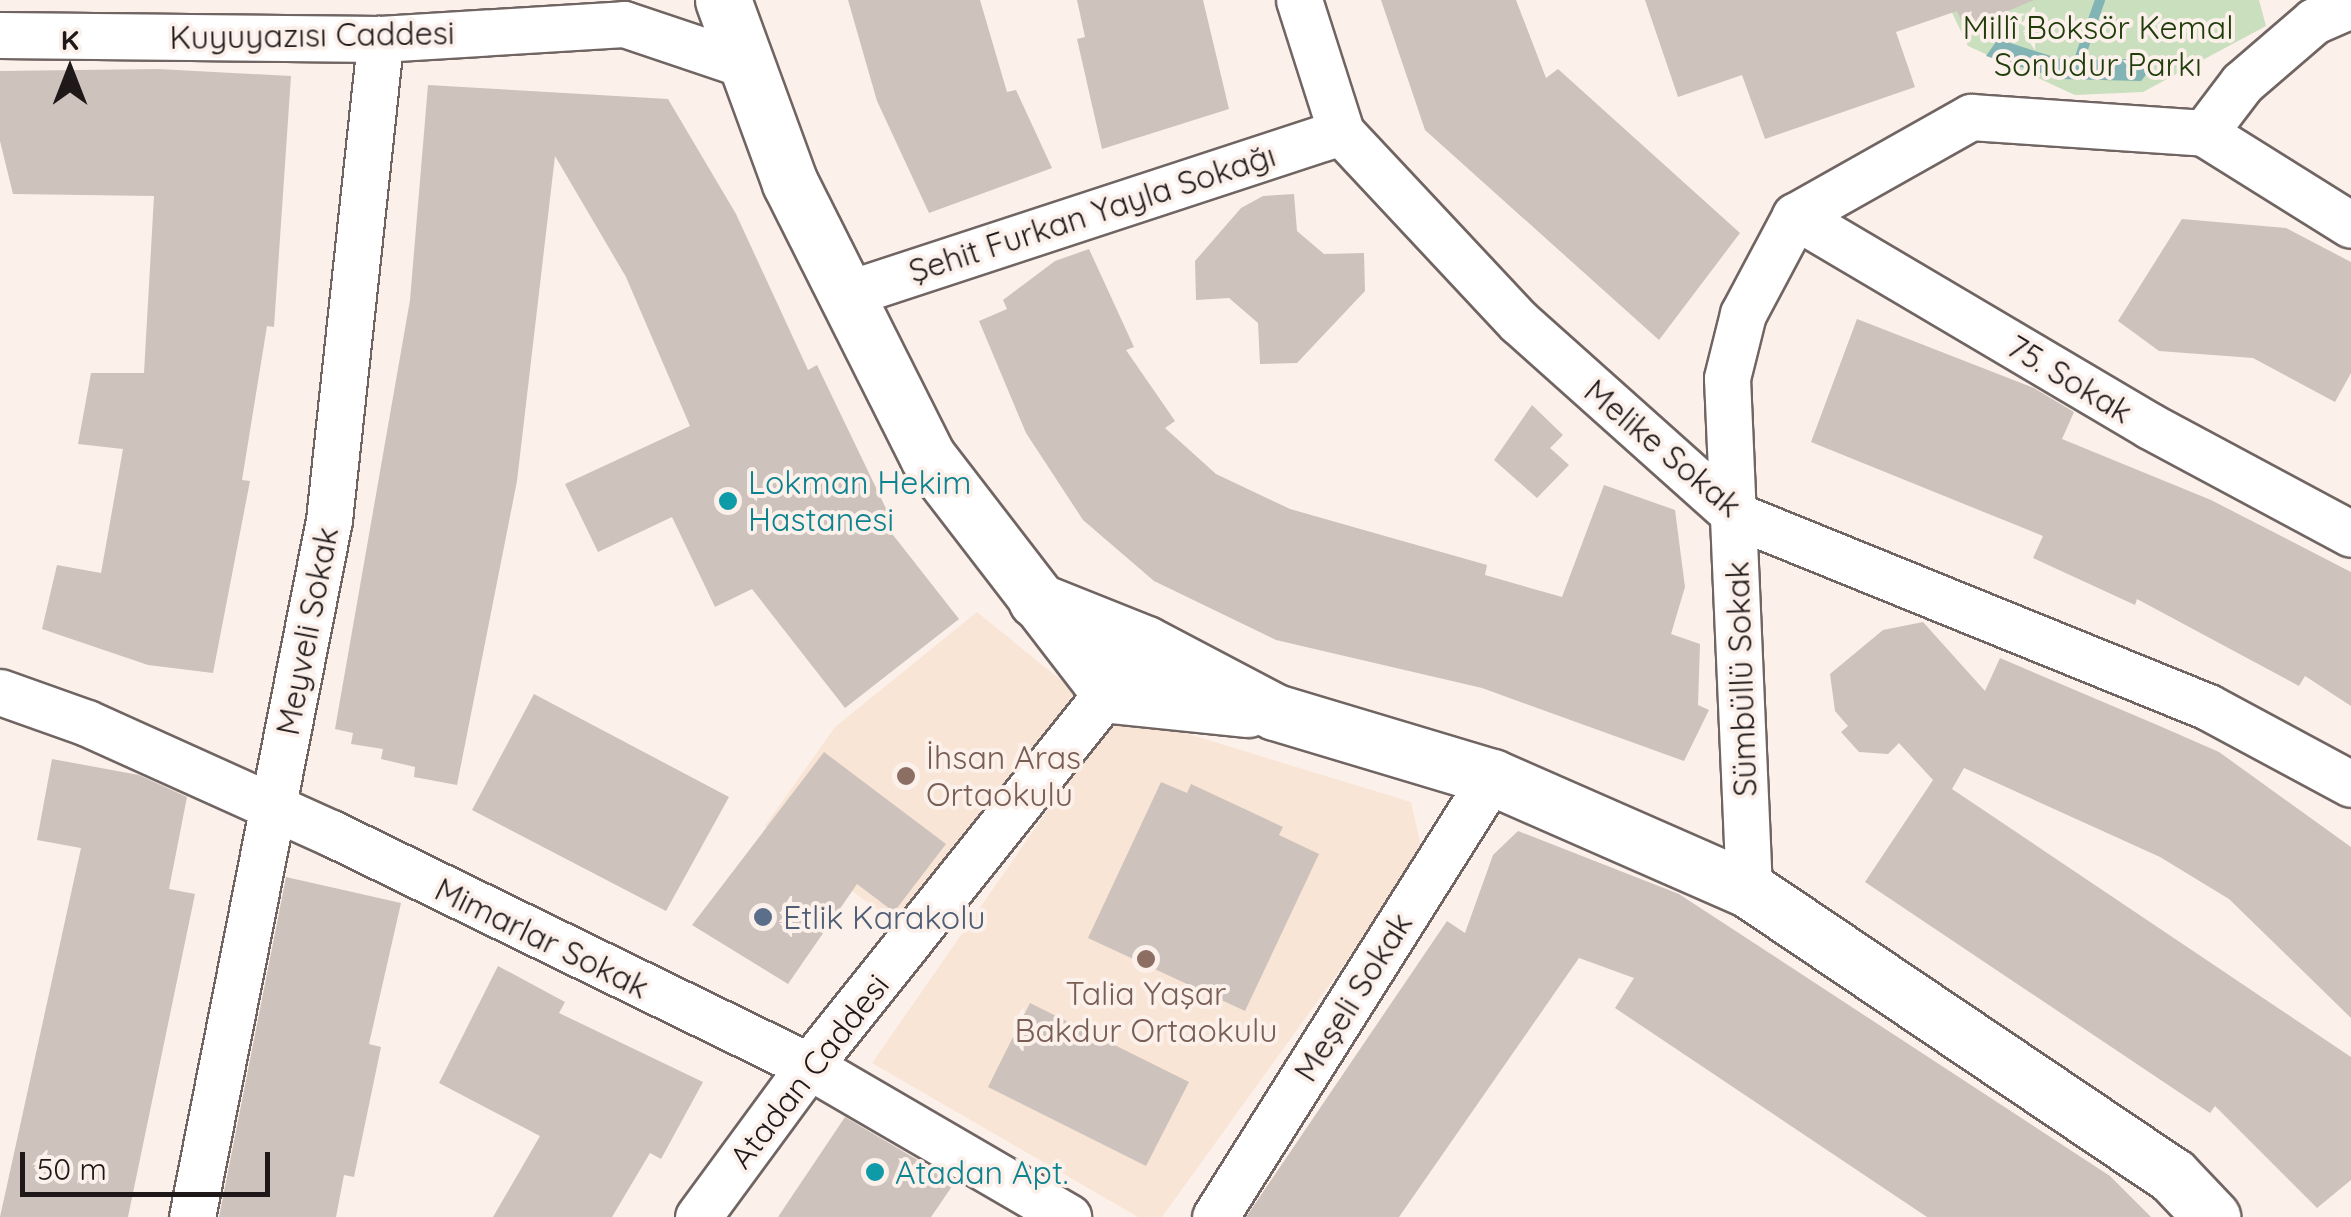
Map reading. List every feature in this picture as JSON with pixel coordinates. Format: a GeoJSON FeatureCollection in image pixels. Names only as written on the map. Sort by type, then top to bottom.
{"type":"FeatureCollection","features":[{"type":"Feature","properties":{"kind":"main road"},"geometry":{"type":"LineString","coordinates":[[723,0],[740,63],[844,294],[928,457],[1110,696],[1275,712]]}},
{"type":"Feature","properties":{"kind":"main road"},"geometry":{"type":"LineString","coordinates":[[1036,600],[1146,644],[1275,712],[1492,777],[1749,890],[2173,1176],[2212,1217]]}},
{"type":"Feature","properties":{"kind":"street","name":"Melike Sokak"},"geometry":{"type":"LineString","coordinates":[[1299,0],[1340,132],[1519,322],[1735,514],[2208,707],[2351,784]]}},
{"type":"Feature","properties":{"kind":"street"},"geometry":{"type":"LineString","coordinates":[[2204,133],[2242,82],[2314,21],[2351,6]]}},
{"type":"Feature","properties":{"kind":"street"},"geometry":{"type":"LineString","coordinates":[[640,12],[740,63]]}},
{"type":"Feature","properties":{"kind":"street","name":"Kuyuyazısı Caddesi"},"geometry":{"type":"LineString","coordinates":[[0,35],[380,38],[640,12]]}},
{"type":"Feature","properties":{"kind":"street","name":"Meyveli Sokak"},"geometry":{"type":"LineString","coordinates":[[192,1217],[329,520],[380,38]]}},
{"type":"Feature","properties":{"kind":"street"},"geometry":{"type":"LineString","coordinates":[[1794,216],[1971,117],[2204,133],[2351,225]]}},
{"type":"Feature","properties":{"kind":"street","name":"Şehit Furkan Yayla Sokağı"},"geometry":{"type":"LineString","coordinates":[[844,294],[1340,132]]}},
{"type":"Feature","properties":{"kind":"street","name":"Sümbüllü Sokak"},"geometry":{"type":"LineString","coordinates":[[1749,890],[1727,378],[1743,314],[1794,216]]}},
{"type":"Feature","properties":{"kind":"street","name":"75. Sokak"},"geometry":{"type":"LineString","coordinates":[[1794,216],[2150,426],[2351,534]]}},
{"type":"Feature","properties":{"kind":"street","name":"Atadan Caddesi"},"geometry":{"type":"LineString","coordinates":[[698,1217],[809,1066],[1110,696],[1146,644]]}},
{"type":"Feature","properties":{"kind":"street","name":"Mimarlar Sokak"},"geometry":{"type":"LineString","coordinates":[[0,692],[274,807],[809,1066],[1068,1217]]}},
{"type":"Feature","properties":{"kind":"street","name":"Meşeli Sokak"},"geometry":{"type":"LineString","coordinates":[[1215,1217],[1492,777]]}},
{"type":"Feature","properties":{"kind":"shaded area","name":"İhsan Aras Ortaokulu"},"geometry":{"type":"Polygon","coordinates":[[[977,612],[1078,694],[895,923],[765,826],[835,727],[977,612]]]}},
{"type":"Feature","properties":{"kind":"shaded area","name":"Talia Yaşar Bakdur Ortaokulu"},"geometry":{"type":"Polygon","coordinates":[[[1116,712],[1411,802],[1423,855],[1162,1217],[1138,1217],[872,1063],[1116,712]]]}},
{"type":"Feature","properties":{"kind":"green space","name":"Millî Boksör Kemal Sonudur Parkı"},"geometry":{"type":"Polygon","coordinates":[[[1946,0],[2259,0],[2266,26],[2143,92],[2075,95],[1968,46],[1946,0]]]}},
{"type":"Feature","properties":{"kind":"water"},"geometry":{"type":"Polygon","coordinates":[[[1998,39],[2063,60],[2133,59],[2150,70],[2141,81],[2060,79],[1986,56],[1998,39]]]}},
{"type":"Feature","properties":{"kind":"building"},"geometry":{"type":"Polygon","coordinates":[[[848,0],[980,0],[1007,92],[1016,90],[1052,168],[929,213],[877,101],[848,0]]]}},
{"type":"Feature","properties":{"kind":"building"},"geometry":{"type":"Polygon","coordinates":[[[1077,0],[1203,0],[1229,109],[1102,149],[1077,39],[1085,37],[1077,0]]]}},
{"type":"Feature","properties":{"kind":"building"},"geometry":{"type":"Polygon","coordinates":[[[1381,0],[1516,0],[1546,78],[1558,69],[1740,233],[1659,340],[1425,130],[1381,0]]]}},
{"type":"Feature","properties":{"kind":"building"},"geometry":{"type":"Polygon","coordinates":[[[1645,0],[2034,0],[1965,29],[1957,11],[1896,32],[1915,87],[1765,139],[1742,75],[1678,97],[1645,0]]]}},
{"type":"Feature","properties":{"kind":"building"},"geometry":{"type":"Polygon","coordinates":[[[158,69],[291,76],[274,327],[267,326],[242,480],[250,481],[213,673],[148,665],[42,629],[57,565],[101,573],[123,449],[78,444],[91,373],[144,373],[154,196],[13,194],[0,141],[0,71],[158,69]]]}},
{"type":"Feature","properties":{"kind":"building"},"geometry":{"type":"Polygon","coordinates":[[[428,85],[668,99],[736,214],[808,370],[817,365],[893,523],[886,526],[959,619],[845,708],[752,589],[715,607],[672,517],[598,552],[565,484],[690,426],[626,277],[555,156],[517,481],[457,785],[414,777],[415,767],[381,759],[383,749],[351,744],[353,733],[335,729],[410,300],[428,85]]]}},
{"type":"Feature","properties":{"kind":"building"},"geometry":{"type":"Polygon","coordinates":[[[1294,194],[1297,231],[1324,254],[1364,253],[1365,291],[1297,363],[1260,364],[1258,323],[1229,298],[1196,300],[1195,261],[1241,208],[1263,196],[1294,194]]]}},
{"type":"Feature","properties":{"kind":"building"},"geometry":{"type":"Polygon","coordinates":[[[2182,219],[2286,228],[2351,262],[2351,373],[2335,402],[2253,358],[2159,351],[2118,321],[2182,219]]]}},
{"type":"Feature","properties":{"kind":"building"},"geometry":{"type":"Polygon","coordinates":[[[1089,249],[1134,347],[1126,350],[1175,421],[1165,428],[1216,474],[1290,509],[1487,565],[1485,575],[1562,597],[1604,485],[1675,510],[1685,587],[1671,634],[1700,644],[1698,705],[1709,710],[1684,761],[1482,688],[1276,640],[1154,581],[1083,520],[1026,433],[979,321],[1007,309],[1003,300],[1055,261],[1089,249]]]}},
{"type":"Feature","properties":{"kind":"building"},"geometry":{"type":"Polygon","coordinates":[[[1857,319],[2034,388],[2074,412],[2062,439],[2211,500],[2351,572],[2351,706],[2305,676],[2299,686],[2137,599],[2135,605],[2033,558],[2043,536],[1811,442],[1857,319]]]}},
{"type":"Feature","properties":{"kind":"building"},"geometry":{"type":"Polygon","coordinates":[[[1532,405],[1563,435],[1550,448],[1569,465],[1537,498],[1494,460],[1532,405]]]}},
{"type":"Feature","properties":{"kind":"building"},"geometry":{"type":"Polygon","coordinates":[[[1923,622],[1985,691],[2000,658],[2162,727],[2219,752],[2351,847],[2351,1018],[2229,899],[2160,857],[1964,768],[1952,789],[2351,1057],[2351,1180],[2317,1208],[2215,1106],[2210,1113],[1865,882],[1933,780],[1899,743],[1888,754],[1859,752],[1841,732],[1848,726],[1835,711],[1830,674],[1883,630],[1923,622]]]}},
{"type":"Feature","properties":{"kind":"building"},"geometry":{"type":"Polygon","coordinates":[[[534,694],[729,797],[666,911],[472,810],[534,694]]]}},
{"type":"Feature","properties":{"kind":"building"},"geometry":{"type":"Polygon","coordinates":[[[824,752],[946,844],[894,912],[857,884],[788,984],[692,925],[824,752]]]}},
{"type":"Feature","properties":{"kind":"building"},"geometry":{"type":"Polygon","coordinates":[[[52,759],[139,775],[187,797],[169,889],[195,894],[128,1217],[0,1217],[81,848],[37,840],[52,759]]]}},
{"type":"Feature","properties":{"kind":"building"},"geometry":{"type":"Polygon","coordinates":[[[1161,782],[1187,793],[1191,784],[1283,827],[1279,835],[1319,854],[1245,1011],[1088,938],[1161,782]]]}},
{"type":"Feature","properties":{"kind":"building"},"geometry":{"type":"Polygon","coordinates":[[[1518,831],[1679,894],[2110,1176],[2151,1217],[1927,1217],[1615,1008],[1634,978],[1579,958],[1399,1217],[1246,1217],[1447,921],[1465,933],[1493,855],[1518,831]]]}},
{"type":"Feature","properties":{"kind":"building"},"geometry":{"type":"Polygon","coordinates":[[[286,877],[401,903],[369,1044],[381,1047],[354,1177],[344,1175],[336,1217],[219,1217],[286,877]]]}},
{"type":"Feature","properties":{"kind":"building"},"geometry":{"type":"Polygon","coordinates":[[[498,966],[565,1002],[559,1013],[703,1082],[661,1159],[650,1153],[612,1217],[493,1217],[540,1136],[439,1083],[498,966]]]}},
{"type":"Feature","properties":{"kind":"building"},"geometry":{"type":"Polygon","coordinates":[[[1030,1003],[1189,1082],[1146,1166],[988,1087],[1030,1003]]]}},
{"type":"Feature","properties":{"kind":"building","name":"Atadan Apt."},"geometry":{"type":"Polygon","coordinates":[[[845,1117],[955,1182],[931,1217],[778,1217],[845,1117]]]}},
{"type":"Feature","properties":{"kind":"waterway"},"geometry":{"type":"LineString","coordinates":[[2079,60],[2100,0]]}},
{"type":"Feature","properties":{"kind":"place","name":"Lokman Hekim Hastanesi"},"geometry":{"type":"Point","coordinates":[728,501]}},
{"type":"Feature","properties":{"kind":"place","name":"İhsan Aras Ortaokulu"},"geometry":{"type":"Point","coordinates":[906,776]}},
{"type":"Feature","properties":{"kind":"place","name":"Etlik Karakolu"},"geometry":{"type":"Point","coordinates":[763,917]}},
{"type":"Feature","properties":{"kind":"place","name":"Talia Yaşar Bakdur Ortaokulu"},"geometry":{"type":"Point","coordinates":[1146,959]}},
{"type":"Feature","properties":{"kind":"place","name":"Atadan Apt."},"geometry":{"type":"Point","coordinates":[875,1172]}}]}
